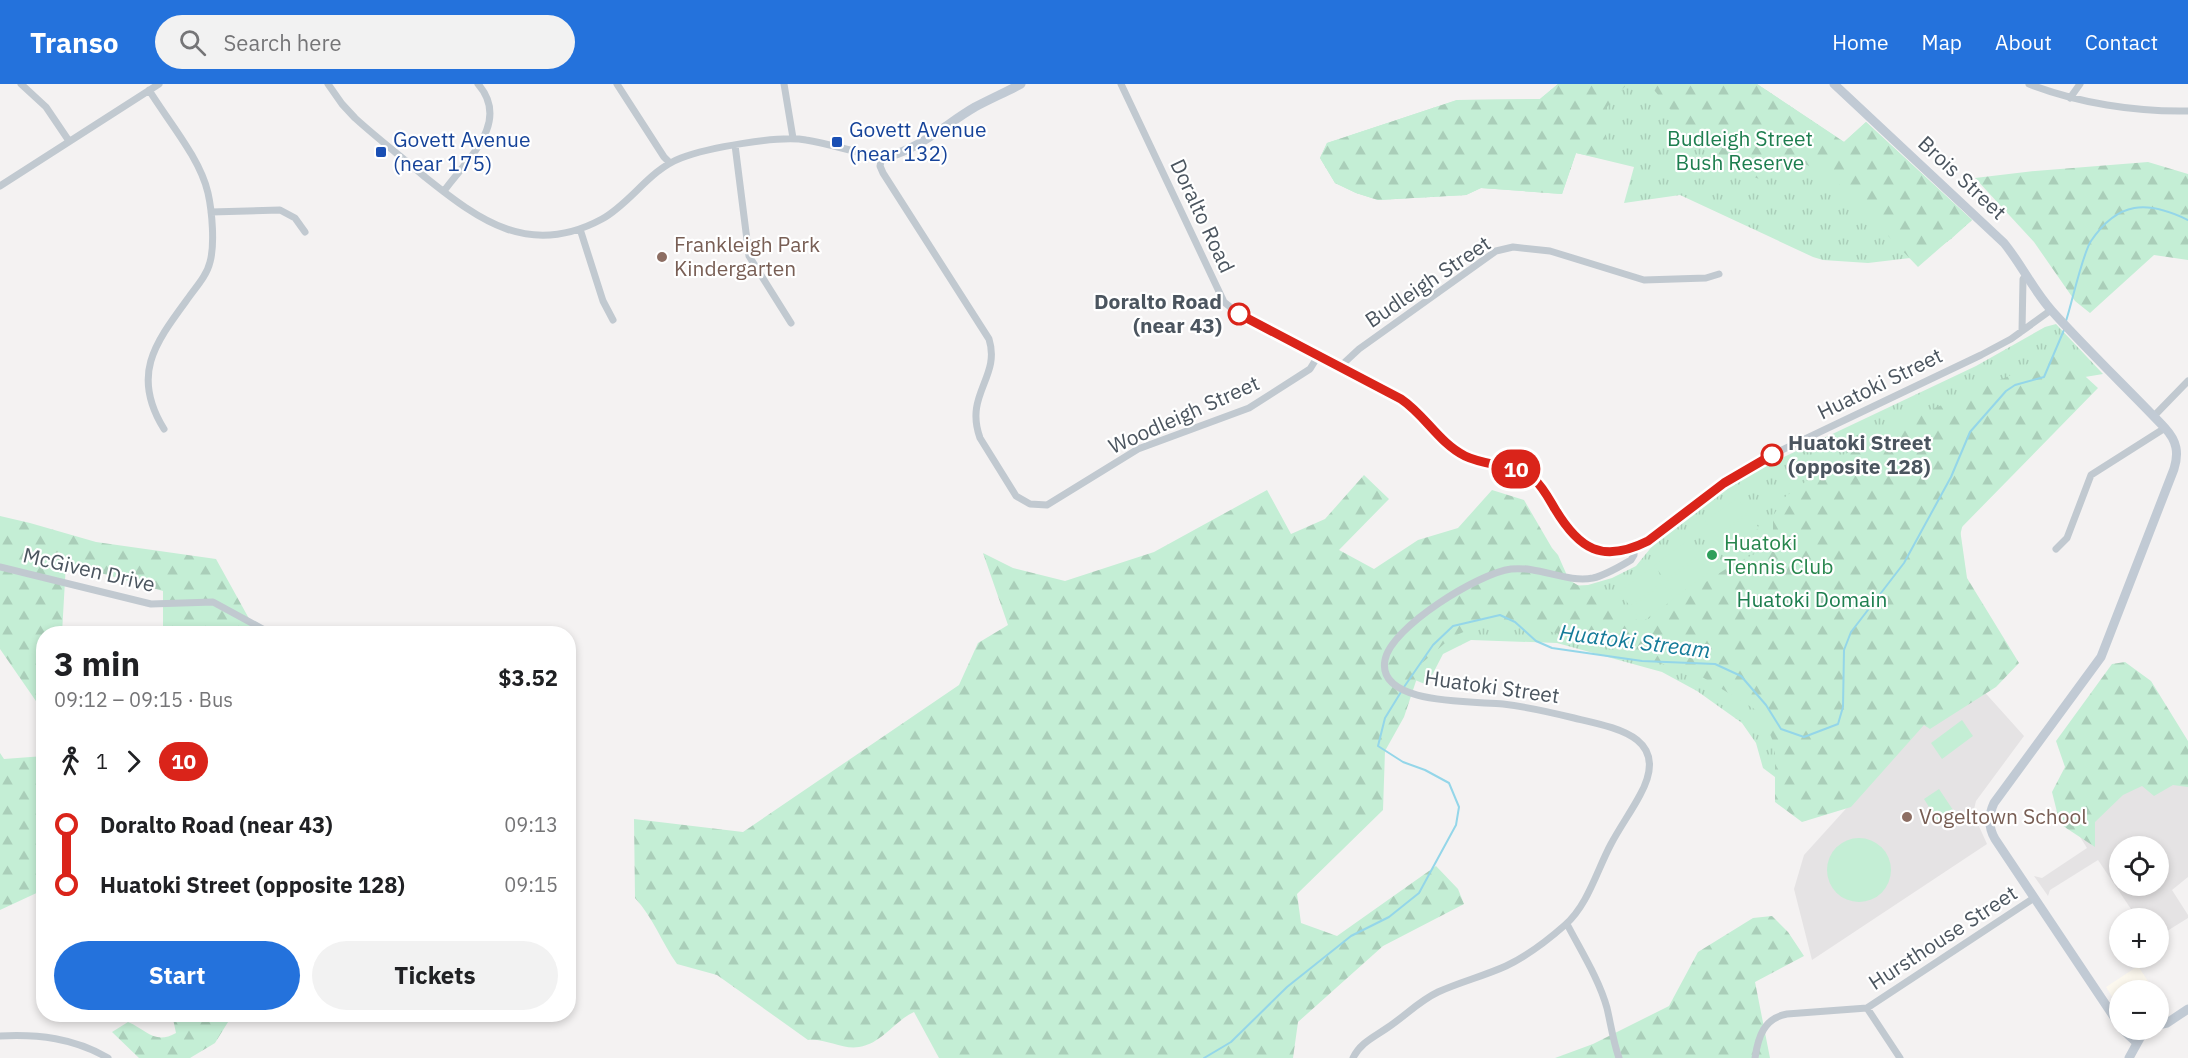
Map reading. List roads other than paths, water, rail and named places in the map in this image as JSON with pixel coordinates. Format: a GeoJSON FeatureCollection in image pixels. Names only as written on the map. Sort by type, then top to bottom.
{"type":"FeatureCollection","features":[{"type":"Feature","properties":{"kind":"main road"},"geometry":{"type":"LineString","coordinates":[[882,157],[908,150],[976,106],[1021,84]]}},
{"type":"Feature","properties":{"kind":"main road","name":"Brois Street"},"geometry":{"type":"LineString","coordinates":[[1834,84],[1997,236],[2018,260],[2051,310]]}},
{"type":"Feature","properties":{"kind":"main road"},"geometry":{"type":"LineString","coordinates":[[2051,310],[2165,428],[2173,437],[2177,449],[2176,463],[2107,646],[2095,667],[1994,803],[1990,812],[1991,832],[2109,1010]]}},
{"type":"Feature","properties":{"kind":"main road"},"geometry":{"type":"LineString","coordinates":[[2169,1022],[2188,1009]]}},
{"type":"Feature","properties":{"kind":"main road"},"geometry":{"type":"LineString","coordinates":[[2134,1040],[2137,1043]]}},
{"type":"Feature","properties":{"kind":"main road"},"geometry":{"type":"LineString","coordinates":[[2129,1058],[2140,1040]]}},
{"type":"Feature","properties":{"kind":"street"},"geometry":{"type":"LineString","coordinates":[[21,84],[46,107],[69,141]]}},
{"type":"Feature","properties":{"kind":"street"},"geometry":{"type":"LineString","coordinates":[[0,186],[159,84]]}},
{"type":"Feature","properties":{"kind":"street"},"geometry":{"type":"LineString","coordinates":[[328,84],[355,118],[470,212],[507,230],[532,234],[580,229],[613,212],[670,163],[702,151],[793,138],[882,157]]}},
{"type":"Feature","properties":{"kind":"street"},"geometry":{"type":"LineString","coordinates":[[444,191],[485,136],[489,104],[478,84]]}},
{"type":"Feature","properties":{"kind":"street"},"geometry":{"type":"LineString","coordinates":[[617,84],[670,163]]}},
{"type":"Feature","properties":{"kind":"street"},"geometry":{"type":"LineString","coordinates":[[784,84],[793,138]]}},
{"type":"Feature","properties":{"kind":"street","name":"Doralto Road"},"geometry":{"type":"LineString","coordinates":[[1121,84],[1224,302],[1239,314],[1414,408],[1444,441],[1466,456],[1513,467],[1535,480],[1571,534],[1590,549],[1606,552],[1634,548]]}},
{"type":"Feature","properties":{"kind":"street"},"geometry":{"type":"LineString","coordinates":[[2029,84],[2092,103],[2188,111]]}},
{"type":"Feature","properties":{"kind":"street"},"geometry":{"type":"LineString","coordinates":[[2070,98],[2080,84]]}},
{"type":"Feature","properties":{"kind":"street"},"geometry":{"type":"LineString","coordinates":[[149,90],[201,171],[211,212],[210,263],[157,343],[149,364],[149,389],[153,412],[164,429]]}},
{"type":"Feature","properties":{"kind":"street"},"geometry":{"type":"LineString","coordinates":[[735,145],[749,256],[791,323]]}},
{"type":"Feature","properties":{"kind":"street","name":"Woodleigh Street"},"geometry":{"type":"LineString","coordinates":[[882,157],[880,166],[882,173],[988,339],[992,357],[976,406],[976,429],[1016,496],[1024,502],[1035,506],[1047,505],[1138,449],[1249,408],[1310,369],[1318,356]]}},
{"type":"Feature","properties":{"kind":"street"},"geometry":{"type":"LineString","coordinates":[[211,212],[280,210],[295,218],[305,232]]}},
{"type":"Feature","properties":{"kind":"street"},"geometry":{"type":"LineString","coordinates":[[580,229],[603,301],[613,320]]}},
{"type":"Feature","properties":{"kind":"street","name":"Budleigh Street"},"geometry":{"type":"LineString","coordinates":[[1341,369],[1359,349],[1496,251],[1513,247],[1550,251],[1644,280],[1706,278],[1719,274]]}},
{"type":"Feature","properties":{"kind":"street"},"geometry":{"type":"LineString","coordinates":[[2022,331],[2023,279],[2026,275]]}},
{"type":"Feature","properties":{"kind":"street","name":"Huatoki Street"},"geometry":{"type":"LineString","coordinates":[[1353,1058],[1364,1043],[1425,999],[1514,962],[1567,924],[1584,900],[1609,846],[1646,783],[1650,766],[1646,750],[1635,737],[1626,732],[1514,705],[1419,697],[1392,683],[1386,677],[1384,666],[1388,650],[1395,640],[1420,617],[1458,592],[1494,574],[1508,570],[1535,569],[1571,578],[1594,578],[1613,570],[1630,560],[1634,548],[1648,541],[1724,483],[1761,460],[1981,355],[2011,339],[2051,310]]}},
{"type":"Feature","properties":{"kind":"street"},"geometry":{"type":"LineString","coordinates":[[2154,416],[2188,381]]}},
{"type":"Feature","properties":{"kind":"street"},"geometry":{"type":"LineString","coordinates":[[2056,549],[2067,538],[2091,475],[2165,428]]}},
{"type":"Feature","properties":{"kind":"street","name":"McGiven Drive"},"geometry":{"type":"LineString","coordinates":[[0,567],[151,603],[213,602],[257,626]]}},
{"type":"Feature","properties":{"kind":"street","name":"Hursthouse Street"},"geometry":{"type":"LineString","coordinates":[[1755,1058],[1762,1030],[1775,1017],[1787,1014],[1867,1008],[2034,898]]}},
{"type":"Feature","properties":{"kind":"street"},"geometry":{"type":"LineString","coordinates":[[1567,924],[1587,960],[1606,1007],[1612,1039],[1619,1058]]}},
{"type":"Feature","properties":{"kind":"street"},"geometry":{"type":"LineString","coordinates":[[1867,1008],[1900,1058]]}},
{"type":"Feature","properties":{"kind":"street"},"geometry":{"type":"LineString","coordinates":[[0,1036],[35,1036],[68,1041],[108,1058]]}},
{"type":"Feature","properties":{"kind":"waterway","name":"Huatoki Stream"},"geometry":{"type":"LineString","coordinates":[[2066,321],[2091,241],[2112,218],[2134,208],[2146,207],[2159,209],[2188,220]]}},
{"type":"Feature","properties":{"kind":"waterway","name":"Huatoki Stream"},"geometry":{"type":"LineString","coordinates":[[1404,687],[1433,645],[1453,626],[1500,615],[1515,622],[1536,641],[1552,648],[1642,661],[1715,664],[1741,676],[1766,705],[1781,729],[1804,737],[1838,724],[1843,707],[1844,650],[1851,632],[1904,563],[1951,477],[1970,432],[2006,391],[2015,385],[2044,377],[2064,330]]}},
{"type":"Feature","properties":{"kind":"waterway","name":"Huatoki Stream"},"geometry":{"type":"LineString","coordinates":[[1204,1058],[1231,1042],[1287,987],[1351,936],[1389,917],[1419,893],[1456,825],[1459,807],[1449,783],[1425,770],[1403,762],[1378,746],[1385,718],[1401,692]]}},
{"type":"Feature","properties":{"kind":"place","name":"Govett Avenue (near 132)"},"geometry":{"type":"Point","coordinates":[837,142]}},
{"type":"Feature","properties":{"kind":"place","name":"Govett Avenue (near 175)"},"geometry":{"type":"Point","coordinates":[381,152]}},
{"type":"Feature","properties":{"kind":"place","name":"Frankleigh Park Kindergarten"},"geometry":{"type":"Point","coordinates":[662,257]}},
{"type":"Feature","properties":{"kind":"place","name":"Doralto Road (near 43)"},"geometry":{"type":"Point","coordinates":[1239,314]}},
{"type":"Feature","properties":{"kind":"place","name":"Huatoki Street (opposite 128)"},"geometry":{"type":"Point","coordinates":[1772,455]}},
{"type":"Feature","properties":{"kind":"place","name":"Huatoki Tennis Club"},"geometry":{"type":"Point","coordinates":[1712,555]}},
{"type":"Feature","properties":{"kind":"place","name":"Vogeltown School"},"geometry":{"type":"Point","coordinates":[1907,817]}},
{"type":"Feature","properties":{"kind":"park label","name":"Budleigh Street Bush Reserve"},"geometry":{"type":"Point","coordinates":[1740,151]}},
{"type":"Feature","properties":{"kind":"park label","name":"Huatoki Domain"},"geometry":{"type":"Point","coordinates":[1812,600]}}]}
